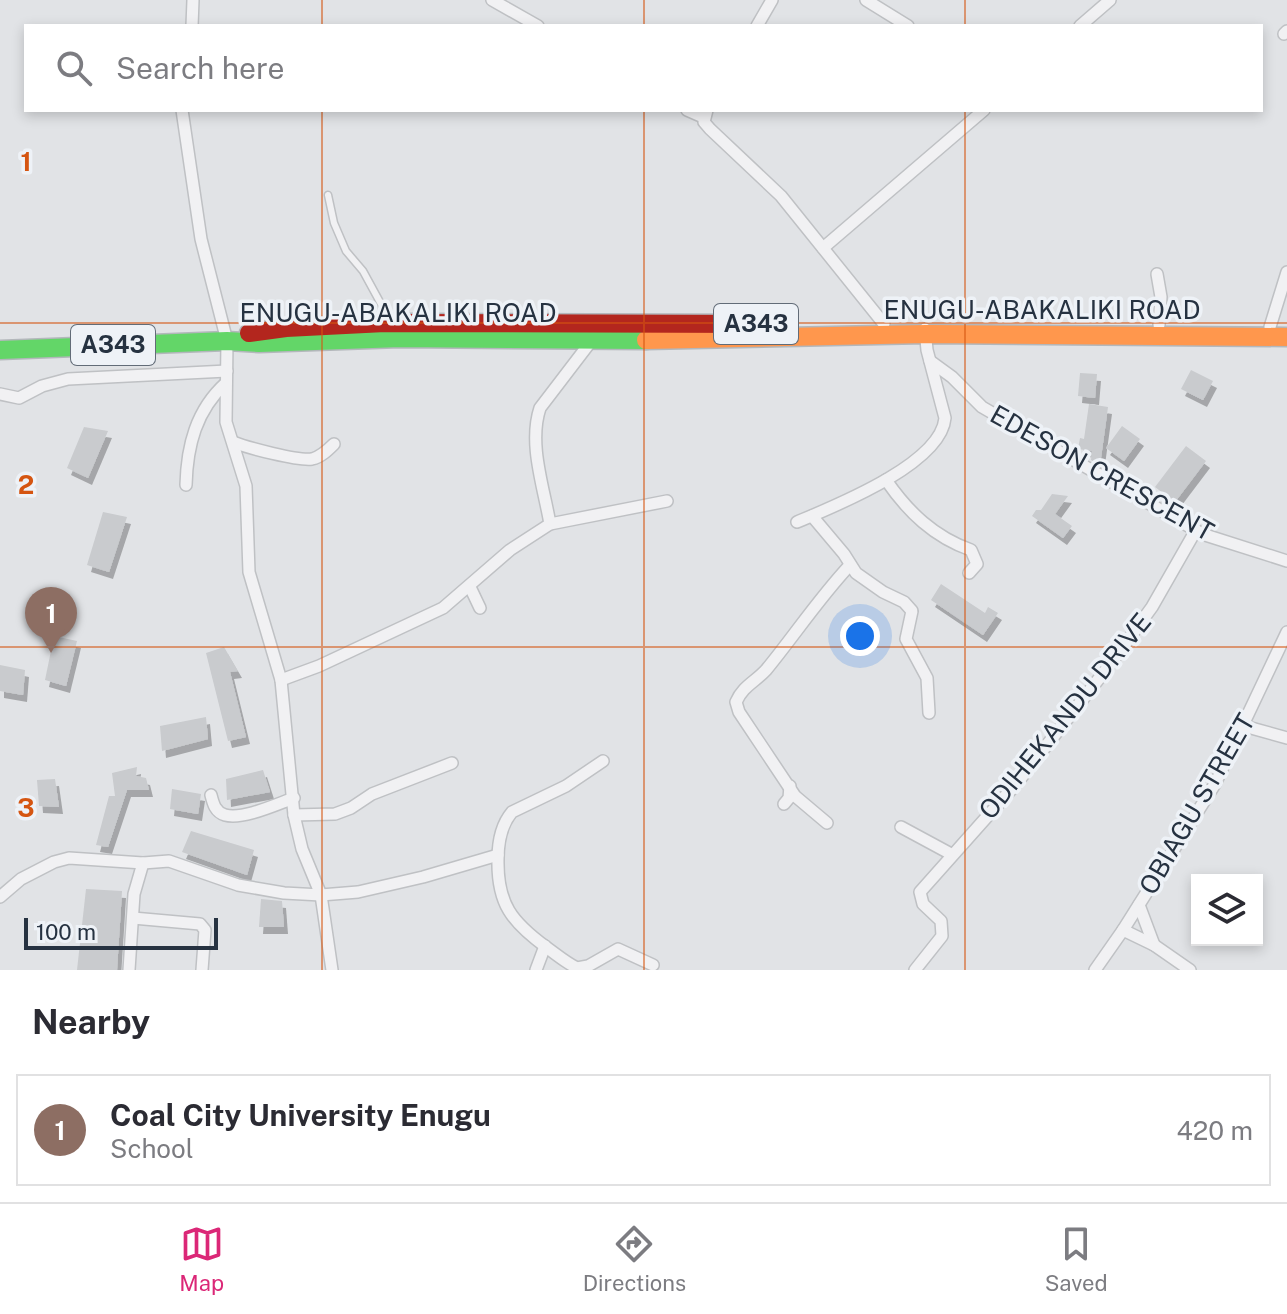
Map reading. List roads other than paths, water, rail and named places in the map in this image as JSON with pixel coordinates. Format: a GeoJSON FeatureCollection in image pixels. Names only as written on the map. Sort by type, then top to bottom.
{"type":"FeatureCollection","features":[{"type":"Feature","properties":{"kind":"highway","name":"ENUGU-ABAKALIKI ROAD"},"geometry":{"type":"LineString","coordinates":[[227,341],[255,331],[385,323],[599,331],[1159,325],[1279,327]]}},
{"type":"Feature","properties":{"kind":"highway","name":"ENUGU-ABAKALIKI ROAD"},"geometry":{"type":"LineString","coordinates":[[227,341],[259,343],[884,324],[925,329],[1287,337]]}},
{"type":"Feature","properties":{"kind":"highway","name":"A343"},"geometry":{"type":"LineString","coordinates":[[0,350],[227,341]]}},
{"type":"Feature","properties":{"kind":"street"},"geometry":{"type":"LineString","coordinates":[[192,24],[193,0]]}},
{"type":"Feature","properties":{"kind":"street"},"geometry":{"type":"LineString","coordinates":[[492,0],[534,24]]}},
{"type":"Feature","properties":{"kind":"street"},"geometry":{"type":"LineString","coordinates":[[866,0],[905,24]]}},
{"type":"Feature","properties":{"kind":"street"},"geometry":{"type":"LineString","coordinates":[[758,24],[771,1]]}},
{"type":"Feature","properties":{"kind":"street"},"geometry":{"type":"LineString","coordinates":[[1082,24],[1102,3]]}},
{"type":"Feature","properties":{"kind":"street"},"geometry":{"type":"LineString","coordinates":[[182,112],[201,239],[227,341],[226,422],[246,486],[249,572],[281,680],[294,815],[302,849],[321,895],[332,970]]}},
{"type":"Feature","properties":{"kind":"street"},"geometry":{"type":"LineString","coordinates":[[823,248],[982,112]]}},
{"type":"Feature","properties":{"kind":"street"},"geometry":{"type":"LineString","coordinates":[[705,114],[710,129],[781,196],[884,324]]}},
{"type":"Feature","properties":{"kind":"street"},"geometry":{"type":"LineString","coordinates":[[1279,327],[1287,272]]}},
{"type":"Feature","properties":{"kind":"street"},"geometry":{"type":"LineString","coordinates":[[1157,274],[1161,297],[1159,325]]}},
{"type":"Feature","properties":{"kind":"street"},"geometry":{"type":"LineString","coordinates":[[797,522],[849,501],[886,480],[936,442],[944,428],[945,418],[925,329]]}},
{"type":"Feature","properties":{"kind":"street"},"geometry":{"type":"LineString","coordinates":[[550,524],[538,456],[536,420],[540,408],[599,331]]}},
{"type":"Feature","properties":{"kind":"street","name":"EDESON CRESCENT"},"geometry":{"type":"LineString","coordinates":[[930,361],[952,377],[982,407],[1196,530],[1287,561]]}},
{"type":"Feature","properties":{"kind":"street"},"geometry":{"type":"LineString","coordinates":[[0,394],[19,398],[42,386],[68,379],[227,377]]}},
{"type":"Feature","properties":{"kind":"street"},"geometry":{"type":"LineString","coordinates":[[186,485],[187,460],[195,429],[209,400],[227,377]]}},
{"type":"Feature","properties":{"kind":"street"},"geometry":{"type":"LineString","coordinates":[[233,442],[248,448],[312,459],[334,444]]}},
{"type":"Feature","properties":{"kind":"street"},"geometry":{"type":"LineString","coordinates":[[886,480],[915,516],[943,538],[971,550],[977,564],[969,573]]}},
{"type":"Feature","properties":{"kind":"street"},"geometry":{"type":"LineString","coordinates":[[281,680],[319,666],[443,608],[510,550],[550,524],[667,501]]}},
{"type":"Feature","properties":{"kind":"street"},"geometry":{"type":"LineString","coordinates":[[812,516],[856,573],[904,602],[912,611],[906,639],[927,678],[929,713]]}},
{"type":"Feature","properties":{"kind":"street","name":"ODIHEKANDU DRIVE"},"geometry":{"type":"LineString","coordinates":[[915,970],[942,936],[941,921],[923,904],[920,892],[1017,783],[1112,662],[1152,607],[1196,530]]}},
{"type":"Feature","properties":{"kind":"street"},"geometry":{"type":"LineString","coordinates":[[827,823],[795,796],[739,712],[736,702],[745,686],[762,675],[850,565]]}},
{"type":"Feature","properties":{"kind":"street"},"geometry":{"type":"LineString","coordinates":[[470,587],[480,608]]}},
{"type":"Feature","properties":{"kind":"street","name":"OBIAGU STREET"},"geometry":{"type":"LineString","coordinates":[[1095,970],[1209,796],[1287,632]]}},
{"type":"Feature","properties":{"kind":"street"},"geometry":{"type":"LineString","coordinates":[[1244,726],[1287,738]]}},
{"type":"Feature","properties":{"kind":"street"},"geometry":{"type":"LineString","coordinates":[[603,761],[566,786],[512,812],[506,819],[498,855],[499,883],[505,906],[523,931],[577,969],[618,949],[653,965]]}},
{"type":"Feature","properties":{"kind":"street"},"geometry":{"type":"LineString","coordinates":[[294,815],[335,814],[372,794],[452,763]]}},
{"type":"Feature","properties":{"kind":"street"},"geometry":{"type":"LineString","coordinates":[[784,804],[789,798],[790,785]]}},
{"type":"Feature","properties":{"kind":"street"},"geometry":{"type":"LineString","coordinates":[[211,795],[216,810],[226,816],[254,812],[294,798]]}},
{"type":"Feature","properties":{"kind":"street"},"geometry":{"type":"LineString","coordinates":[[901,827],[951,854]]}},
{"type":"Feature","properties":{"kind":"street"},"geometry":{"type":"LineString","coordinates":[[0,897],[21,879],[69,858],[143,863],[169,861],[238,885],[284,893],[321,895],[358,892],[498,855]]}},
{"type":"Feature","properties":{"kind":"street"},"geometry":{"type":"LineString","coordinates":[[129,970],[134,894],[143,863]]}},
{"type":"Feature","properties":{"kind":"street"},"geometry":{"type":"LineString","coordinates":[[1139,905],[1154,945]]}},
{"type":"Feature","properties":{"kind":"street"},"geometry":{"type":"LineString","coordinates":[[133,918],[200,924],[205,930],[202,970]]}},
{"type":"Feature","properties":{"kind":"street"},"geometry":{"type":"LineString","coordinates":[[1123,930],[1154,945],[1190,970]]}},
{"type":"Feature","properties":{"kind":"street"},"geometry":{"type":"LineString","coordinates":[[536,970],[545,946]]}},
{"type":"Feature","properties":{"kind":"lane"},"geometry":{"type":"LineString","coordinates":[[328,195],[334,223],[346,251],[363,271],[381,304],[385,323]]}},
{"type":"Feature","properties":{"kind":"place","name":"Coal City University Enugu"},"geometry":{"type":"Point","coordinates":[51,653]}}]}
